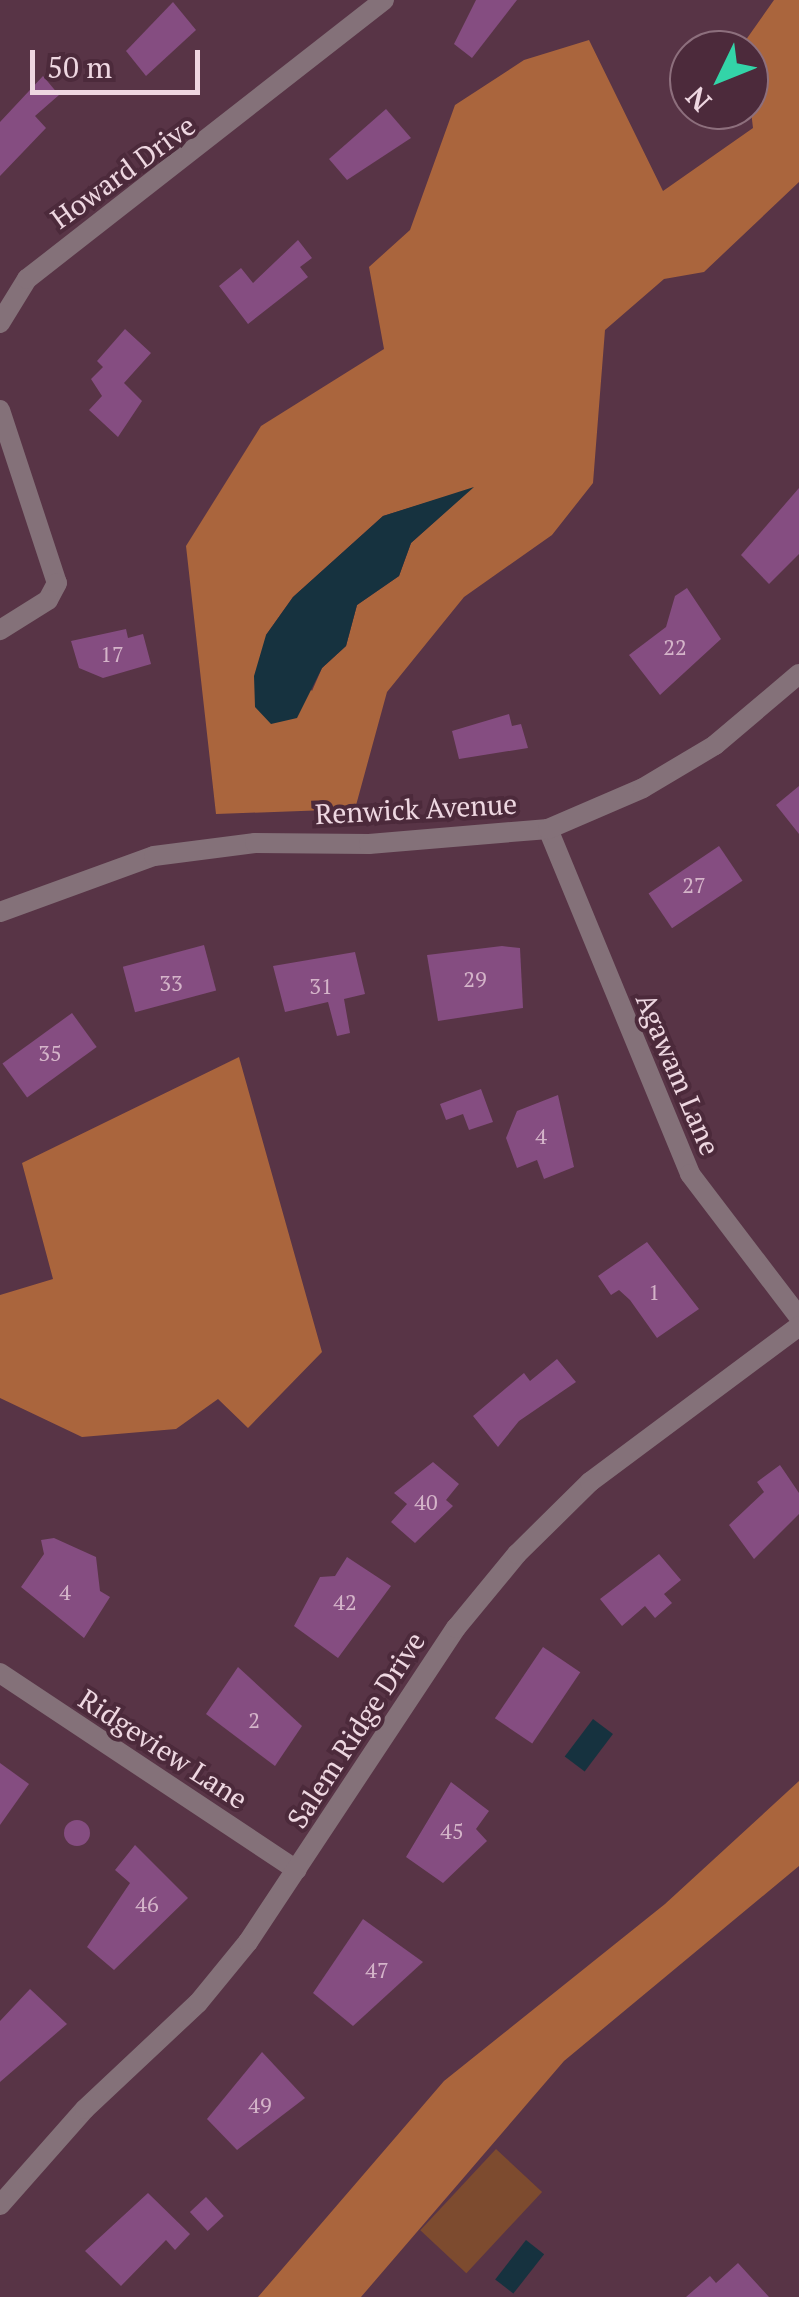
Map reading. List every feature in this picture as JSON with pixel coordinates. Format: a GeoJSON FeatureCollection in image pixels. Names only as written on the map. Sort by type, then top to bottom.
{"type":"FeatureCollection","features":[{"type":"Feature","properties":{"kind":"street","name":"Howard Drive"},"geometry":{"type":"LineString","coordinates":[[0,322],[27,280],[384,0]]}},
{"type":"Feature","properties":{"kind":"street"},"geometry":{"type":"LineString","coordinates":[[0,410],[57,583],[48,600],[0,630]]}},
{"type":"Feature","properties":{"kind":"street","name":"Renwick Avenue"},"geometry":{"type":"LineString","coordinates":[[0,912],[154,856],[255,842],[369,844],[548,829],[643,788],[715,745],[799,674]]}},
{"type":"Feature","properties":{"kind":"street","name":"Agawam Lane"},"geometry":{"type":"LineString","coordinates":[[548,829],[690,1174],[799,1317]]}},
{"type":"Feature","properties":{"kind":"street","name":"Salem Ridge Drive"},"geometry":{"type":"LineString","coordinates":[[0,2206],[85,2109],[198,2003],[297,1870],[456,1628],[517,1554],[590,1482],[799,1326]]}},
{"type":"Feature","properties":{"kind":"street","name":"Ridgeview Lane"},"geometry":{"type":"LineString","coordinates":[[0,1673],[297,1870]]}},
{"type":"Feature","properties":{"kind":"shaded area"},"geometry":{"type":"Polygon","coordinates":[[[774,0],[799,0],[799,182],[704,272],[664,279],[605,330],[593,483],[552,535],[464,597],[387,692],[355,809],[216,814],[186,546],[261,426],[384,349],[369,267],[410,230],[455,105],[524,60],[589,40],[663,191],[750,130],[769,130],[769,30],[753,30],[774,0]],[[471,489],[383,516],[293,597],[266,635],[312,691],[322,668],[346,646],[357,605],[399,576],[411,543],[471,489]]]}},
{"type":"Feature","properties":{"kind":"shaded area"},"geometry":{"type":"Polygon","coordinates":[[[239,1057],[322,1352],[248,1428],[218,1399],[176,1429],[82,1437],[0,1398],[0,1295],[53,1279],[22,1163],[239,1057]]]}},
{"type":"Feature","properties":{"kind":"shaded area"},"geometry":{"type":"Polygon","coordinates":[[[799,1781],[799,1866],[564,2061],[361,2297],[258,2297],[444,2081],[665,1904],[799,1781]]]}},
{"type":"Feature","properties":{"kind":"shaded area"},"geometry":{"type":"Polygon","coordinates":[[[496,2149],[542,2192],[466,2273],[420,2230],[496,2149]]]}},
{"type":"Feature","properties":{"kind":"water"},"geometry":{"type":"Polygon","coordinates":[[[474,487],[411,543],[399,576],[357,605],[346,646],[322,668],[297,718],[271,724],[255,707],[254,676],[266,635],[293,597],[383,516],[474,487]]]}},
{"type":"Feature","properties":{"kind":"water"},"geometry":{"type":"Polygon","coordinates":[[[593,1719],[613,1734],[585,1772],[565,1757],[593,1719]]]}},
{"type":"Feature","properties":{"kind":"water"},"geometry":{"type":"Polygon","coordinates":[[[526,2240],[544,2254],[513,2294],[495,2279],[526,2240]]]}},
{"type":"Feature","properties":{"kind":"building"},"geometry":{"type":"Polygon","coordinates":[[[476,0],[517,0],[472,58],[454,44],[476,0]]]}},
{"type":"Feature","properties":{"kind":"building"},"geometry":{"type":"Polygon","coordinates":[[[173,2],[196,30],[146,76],[126,51],[173,2]]]}},
{"type":"Feature","properties":{"kind":"building"},"geometry":{"type":"Polygon","coordinates":[[[43,76],[59,95],[35,116],[46,128],[0,176],[0,122],[43,76]]]}},
{"type":"Feature","properties":{"kind":"building"},"geometry":{"type":"Polygon","coordinates":[[[386,109],[411,138],[347,180],[329,159],[386,109]]]}},
{"type":"Feature","properties":{"kind":"building"},"geometry":{"type":"Polygon","coordinates":[[[298,240],[312,258],[300,267],[308,277],[248,324],[219,286],[241,268],[253,283],[298,240]]]}},
{"type":"Feature","properties":{"kind":"building"},"geometry":{"type":"Polygon","coordinates":[[[125,329],[151,353],[124,383],[142,401],[118,437],[89,410],[102,396],[91,379],[103,367],[97,361],[125,329]]]}},
{"type":"Feature","properties":{"kind":"building"},"geometry":{"type":"Polygon","coordinates":[[[799,488],[799,554],[769,584],[741,555],[799,488]]]}},
{"type":"Feature","properties":{"kind":"building"},"geometry":{"type":"Polygon","coordinates":[[[687,588],[721,639],[660,695],[629,655],[666,627],[675,596],[687,588]]]}},
{"type":"Feature","properties":{"kind":"building"},"geometry":{"type":"Polygon","coordinates":[[[126,629],[128,638],[143,634],[151,664],[103,678],[79,668],[71,641],[126,629]]]}},
{"type":"Feature","properties":{"kind":"building"},"geometry":{"type":"Polygon","coordinates":[[[509,714],[512,726],[521,724],[528,748],[459,759],[452,731],[509,714]]]}},
{"type":"Feature","properties":{"kind":"building"},"geometry":{"type":"Polygon","coordinates":[[[799,786],[799,834],[776,805],[799,786]]]}},
{"type":"Feature","properties":{"kind":"building"},"geometry":{"type":"Polygon","coordinates":[[[719,846],[742,881],[672,928],[649,894],[719,846]]]}},
{"type":"Feature","properties":{"kind":"building"},"geometry":{"type":"Polygon","coordinates":[[[204,945],[216,990],[135,1012],[123,967],[204,945]]]}},
{"type":"Feature","properties":{"kind":"building"},"geometry":{"type":"Polygon","coordinates":[[[502,946],[520,948],[523,1008],[438,1021],[427,955],[502,946]]]}},
{"type":"Feature","properties":{"kind":"building"},"geometry":{"type":"Polygon","coordinates":[[[355,952],[365,994],[344,999],[350,1033],[337,1036],[328,1002],[285,1012],[273,966],[355,952]]]}},
{"type":"Feature","properties":{"kind":"building"},"geometry":{"type":"Polygon","coordinates":[[[72,1013],[97,1047],[27,1098],[2,1064],[72,1013]]]}},
{"type":"Feature","properties":{"kind":"building"},"geometry":{"type":"Polygon","coordinates":[[[481,1089],[493,1122],[469,1130],[463,1114],[446,1120],[440,1104],[481,1089]]]}},
{"type":"Feature","properties":{"kind":"building"},"geometry":{"type":"Polygon","coordinates":[[[558,1095],[574,1167],[544,1179],[537,1160],[517,1168],[506,1138],[517,1111],[558,1095]]]}},
{"type":"Feature","properties":{"kind":"building"},"geometry":{"type":"Polygon","coordinates":[[[647,1242],[699,1309],[657,1338],[630,1300],[619,1290],[611,1295],[598,1276],[647,1242]]]}},
{"type":"Feature","properties":{"kind":"building"},"geometry":{"type":"Polygon","coordinates":[[[557,1359],[576,1382],[519,1421],[498,1447],[473,1416],[524,1373],[530,1381],[557,1359]]]}},
{"type":"Feature","properties":{"kind":"building"},"geometry":{"type":"Polygon","coordinates":[[[433,1462],[459,1484],[446,1500],[453,1506],[415,1543],[391,1522],[407,1504],[394,1493],[433,1462]]]}},
{"type":"Feature","properties":{"kind":"building"},"geometry":{"type":"Polygon","coordinates":[[[780,1465],[799,1493],[799,1514],[754,1559],[729,1525],[764,1492],[757,1482],[780,1465]]]}},
{"type":"Feature","properties":{"kind":"building"},"geometry":{"type":"Polygon","coordinates":[[[54,1538],[96,1557],[100,1591],[110,1597],[84,1638],[21,1587],[44,1554],[41,1540],[54,1538]]]}},
{"type":"Feature","properties":{"kind":"building"},"geometry":{"type":"Polygon","coordinates":[[[659,1554],[681,1580],[664,1594],[672,1603],[655,1618],[645,1606],[622,1626],[600,1599],[659,1554]]]}},
{"type":"Feature","properties":{"kind":"building"},"geometry":{"type":"Polygon","coordinates":[[[347,1557],[391,1586],[338,1658],[294,1626],[320,1577],[335,1576],[347,1557]]]}},
{"type":"Feature","properties":{"kind":"building"},"geometry":{"type":"Polygon","coordinates":[[[543,1647],[580,1672],[532,1743],[495,1718],[543,1647]]]}},
{"type":"Feature","properties":{"kind":"building"},"geometry":{"type":"Polygon","coordinates":[[[238,1667],[302,1726],[275,1766],[206,1714],[238,1667]]]}},
{"type":"Feature","properties":{"kind":"building"},"geometry":{"type":"Polygon","coordinates":[[[0,1763],[29,1784],[0,1825],[0,1763]]]}},
{"type":"Feature","properties":{"kind":"building"},"geometry":{"type":"Polygon","coordinates":[[[451,1782],[489,1811],[476,1829],[487,1841],[443,1883],[406,1857],[451,1782]]]}},
{"type":"Feature","properties":{"kind":"building"},"geometry":{"type":"Polygon","coordinates":[[[77,1820],[86,1824],[90,1833],[86,1842],[77,1846],[68,1842],[64,1833],[68,1824],[77,1820]]]}},
{"type":"Feature","properties":{"kind":"building"},"geometry":{"type":"Polygon","coordinates":[[[135,1845],[188,1898],[114,1970],[87,1947],[130,1883],[115,1870],[135,1845]]]}},
{"type":"Feature","properties":{"kind":"building"},"geometry":{"type":"Polygon","coordinates":[[[363,1919],[423,1962],[353,2026],[313,1993],[363,1919]]]}},
{"type":"Feature","properties":{"kind":"building"},"geometry":{"type":"Polygon","coordinates":[[[30,1989],[67,2024],[0,2082],[0,2021],[30,1989]]]}},
{"type":"Feature","properties":{"kind":"building"},"geometry":{"type":"Polygon","coordinates":[[[262,2052],[305,2098],[237,2150],[207,2119],[262,2052]]]}},
{"type":"Feature","properties":{"kind":"building"},"geometry":{"type":"Polygon","coordinates":[[[148,2193],[190,2234],[175,2250],[166,2240],[121,2286],[85,2251],[148,2193]]]}},
{"type":"Feature","properties":{"kind":"building"},"geometry":{"type":"Polygon","coordinates":[[[206,2197],[224,2216],[208,2231],[190,2212],[206,2197]]]}},
{"type":"Feature","properties":{"kind":"building"},"geometry":{"type":"Polygon","coordinates":[[[738,2263],[769,2297],[686,2297],[710,2276],[716,2283],[738,2263]]]}}]}
